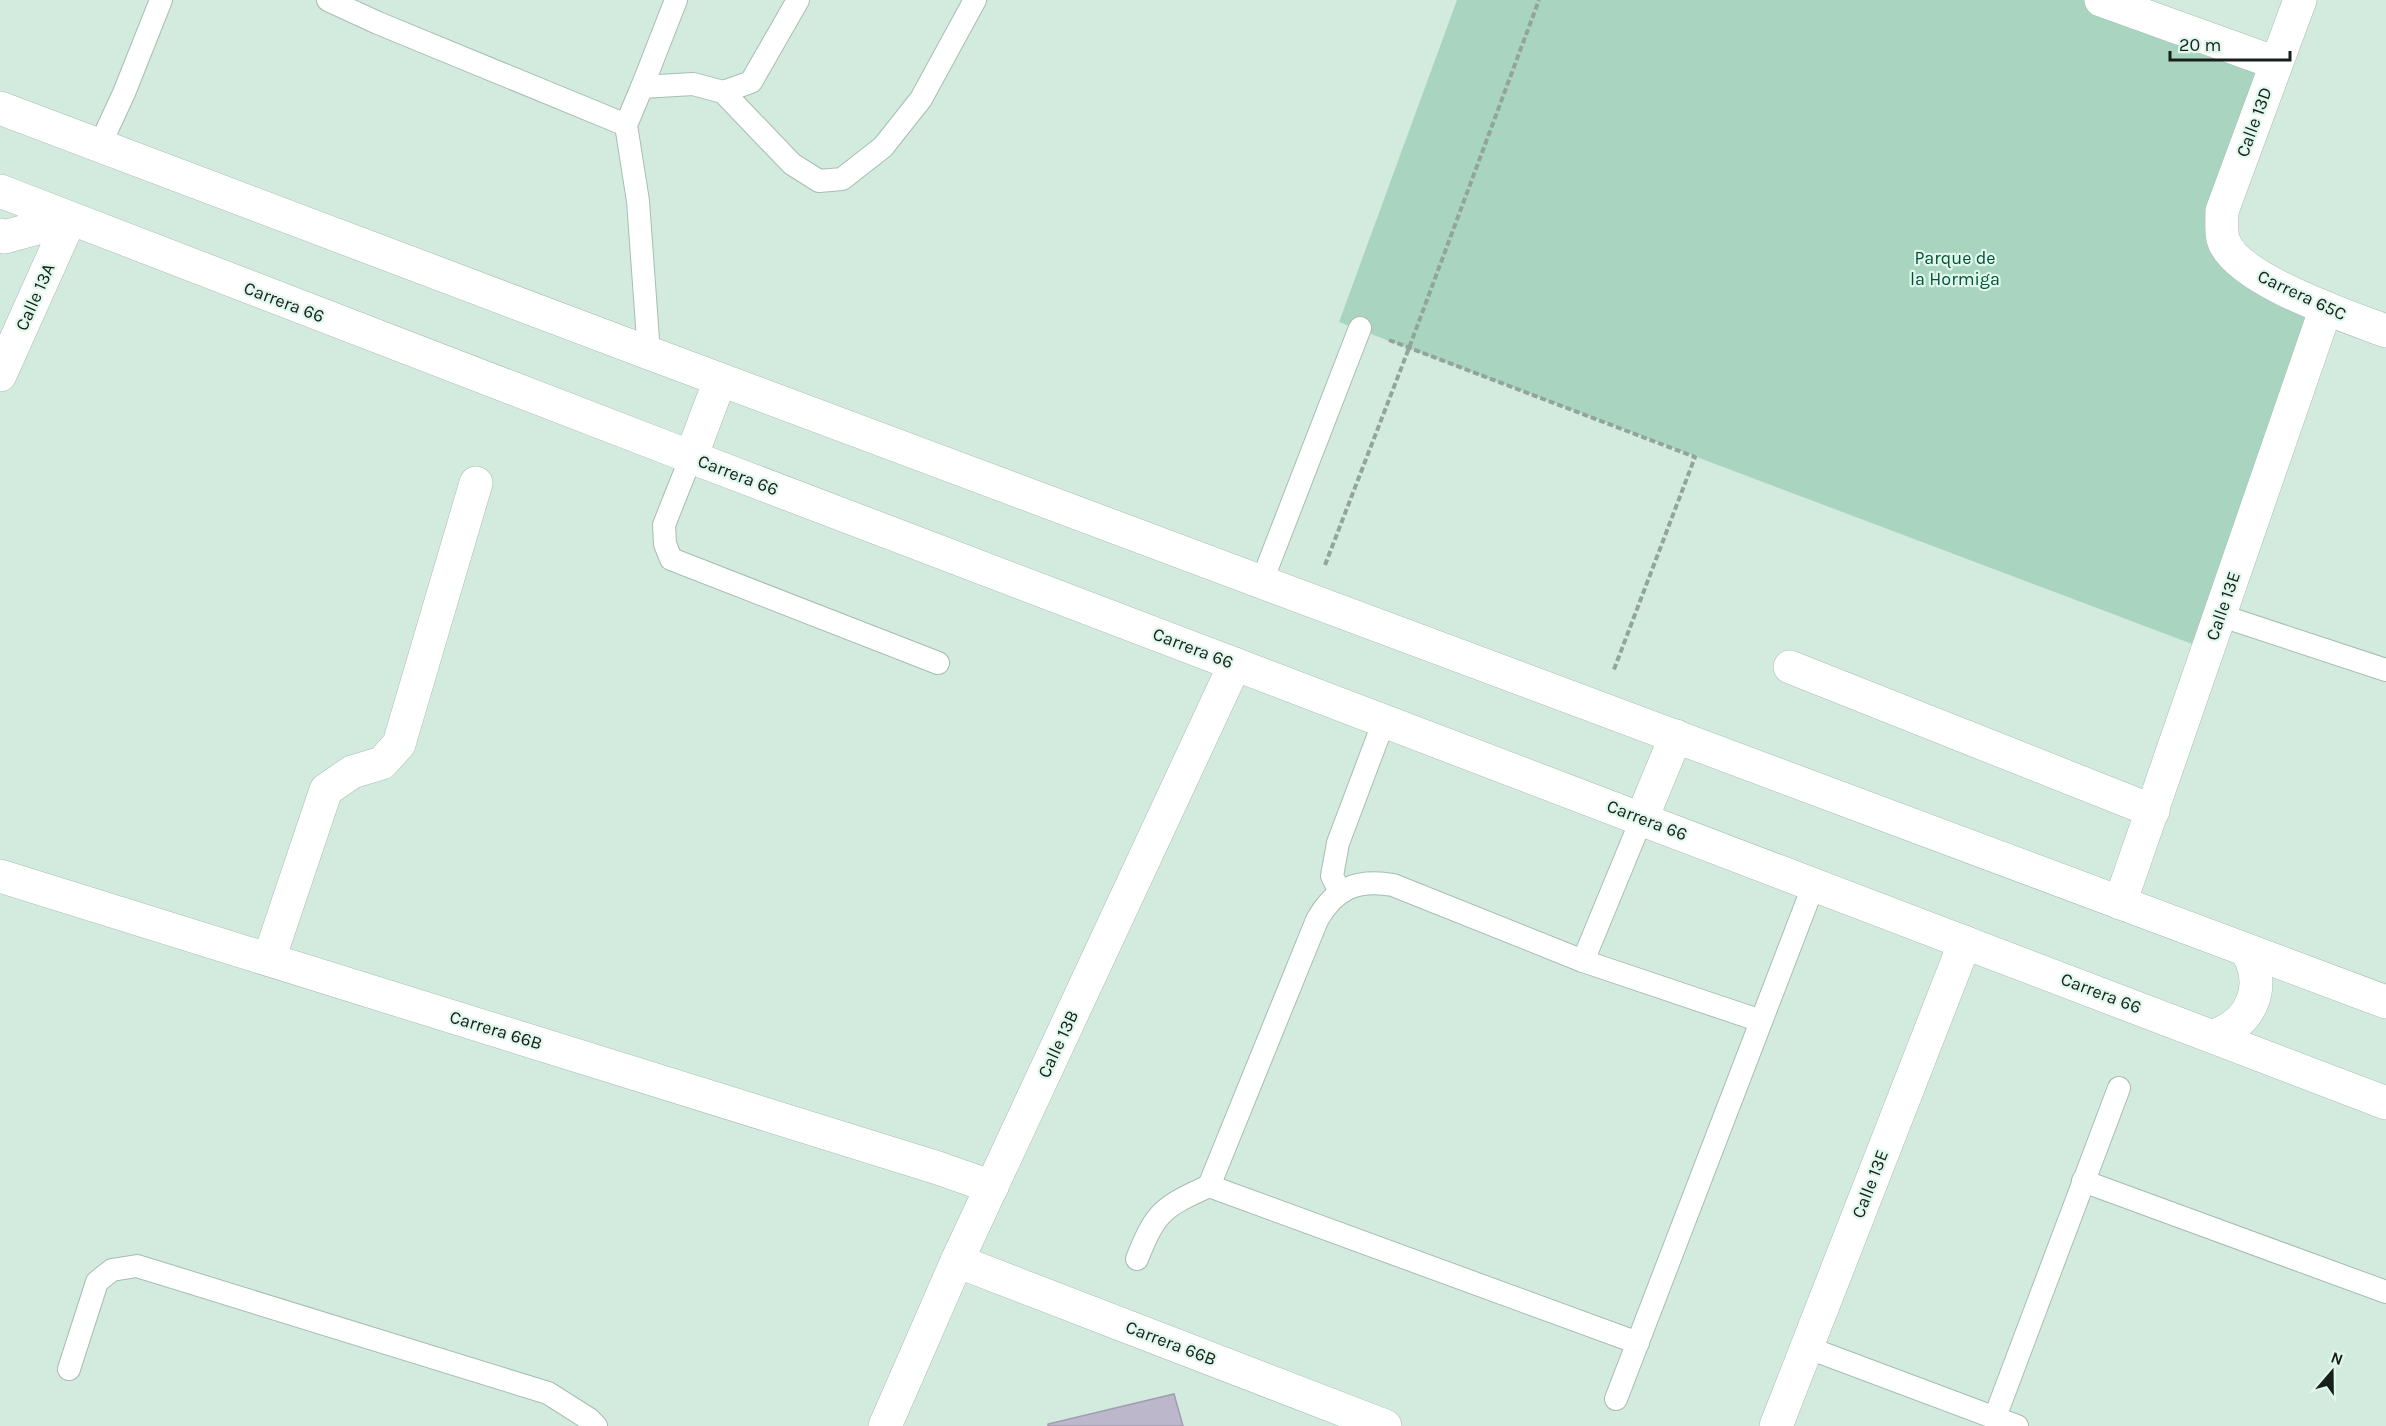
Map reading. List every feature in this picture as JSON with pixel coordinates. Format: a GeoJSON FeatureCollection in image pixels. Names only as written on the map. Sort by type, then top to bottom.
{"type":"FeatureCollection","features":[{"type":"Feature","properties":{"kind":"main road"},"geometry":{"type":"LineString","coordinates":[[2101,0],[2276,63]]}},
{"type":"Feature","properties":{"kind":"main road","name":"Calle 13D"},"geometry":{"type":"LineString","coordinates":[[2222,211],[2300,0]]}},
{"type":"Feature","properties":{"kind":"main road"},"geometry":{"type":"LineString","coordinates":[[0,108],[720,380],[2386,1002]]}},
{"type":"Feature","properties":{"kind":"main road","name":"Carrera 66"},"geometry":{"type":"LineString","coordinates":[[0,191],[2386,1103]]}},
{"type":"Feature","properties":{"kind":"main road","name":"Carrera 65C"},"geometry":{"type":"LineString","coordinates":[[2222,211],[2223,240],[2243,266],[2281,288],[2386,331]]}},
{"type":"Feature","properties":{"kind":"main road"},"geometry":{"type":"LineString","coordinates":[[0,236],[4,237],[70,219]]}},
{"type":"Feature","properties":{"kind":"main road","name":"Calle 13A"},"geometry":{"type":"LineString","coordinates":[[0,375],[70,219]]}},
{"type":"Feature","properties":{"kind":"main road","name":"Calle 13E"},"geometry":{"type":"LineString","coordinates":[[2120,903],[2326,308]]}},
{"type":"Feature","properties":{"kind":"main road"},"geometry":{"type":"LineString","coordinates":[[691,457],[720,380]]}},
{"type":"Feature","properties":{"kind":"main road"},"geometry":{"type":"LineString","coordinates":[[268,959],[326,790],[352,772],[382,763],[399,744],[476,483]]}},
{"type":"Feature","properties":{"kind":"main road","name":"Calle 13B"},"geometry":{"type":"LineString","coordinates":[[885,1426],[957,1261],[1235,664]]}},
{"type":"Feature","properties":{"kind":"main road"},"geometry":{"type":"LineString","coordinates":[[1790,667],[2152,811]]}},
{"type":"Feature","properties":{"kind":"main road"},"geometry":{"type":"LineString","coordinates":[[1642,818],[1676,736]]}},
{"type":"Feature","properties":{"kind":"main road","name":"Carrera 66B"},"geometry":{"type":"LineString","coordinates":[[0,876],[992,1187]]}},
{"type":"Feature","properties":{"kind":"main road","name":"Calle 13E"},"geometry":{"type":"LineString","coordinates":[[1776,1426],[1965,942]]}},
{"type":"Feature","properties":{"kind":"main road"},"geometry":{"type":"LineString","coordinates":[[2213,1036],[2240,1022],[2253,1002],[2257,979],[2246,950]]}},
{"type":"Feature","properties":{"kind":"main road","name":"Carrera 66B"},"geometry":{"type":"LineString","coordinates":[[957,1261],[1385,1426]]}},
{"type":"Feature","properties":{"kind":"lane"},"geometry":{"type":"LineString","coordinates":[[99,147],[124,93],[161,0]]}},
{"type":"Feature","properties":{"kind":"lane"},"geometry":{"type":"LineString","coordinates":[[328,0],[378,23],[626,125]]}},
{"type":"Feature","properties":{"kind":"lane"},"geometry":{"type":"LineString","coordinates":[[649,353],[638,201],[626,125],[676,0]]}},
{"type":"Feature","properties":{"kind":"lane"},"geometry":{"type":"LineString","coordinates":[[723,92],[751,82],[798,0]]}},
{"type":"Feature","properties":{"kind":"lane"},"geometry":{"type":"LineString","coordinates":[[642,87],[693,84],[723,92],[792,164],[819,181],[842,179],[883,147],[921,99],[975,0]]}},
{"type":"Feature","properties":{"kind":"lane"},"geometry":{"type":"LineString","coordinates":[[1262,581],[1360,328]]}},
{"type":"Feature","properties":{"kind":"lane"},"geometry":{"type":"LineString","coordinates":[[691,457],[664,525],[665,544],[670,559],[938,663]]}},
{"type":"Feature","properties":{"kind":"lane"},"geometry":{"type":"LineString","coordinates":[[2220,615],[2386,670]]}},
{"type":"Feature","properties":{"kind":"lane"},"geometry":{"type":"LineString","coordinates":[[1340,892],[1332,876],[1338,843],[1384,721]]}},
{"type":"Feature","properties":{"kind":"lane"},"geometry":{"type":"LineString","coordinates":[[1583,961],[1642,818]]}},
{"type":"Feature","properties":{"kind":"lane"},"geometry":{"type":"LineString","coordinates":[[1137,1259],[1148,1232],[1162,1211],[1209,1186],[1317,920],[1326,904],[1340,892],[1357,885],[1375,882],[1393,885],[1583,961],[1761,1021]]}},
{"type":"Feature","properties":{"kind":"lane"},"geometry":{"type":"LineString","coordinates":[[1617,1399],[1814,884]]}},
{"type":"Feature","properties":{"kind":"lane"},"geometry":{"type":"LineString","coordinates":[[1995,1418],[2119,1088]]}},
{"type":"Feature","properties":{"kind":"lane"},"geometry":{"type":"LineString","coordinates":[[2083,1181],[2386,1292]]}},
{"type":"Feature","properties":{"kind":"lane"},"geometry":{"type":"LineString","coordinates":[[1209,1186],[1638,1343]]}},
{"type":"Feature","properties":{"kind":"lane"},"geometry":{"type":"LineString","coordinates":[[69,1369],[97,1282],[112,1270],[137,1266],[549,1393],[596,1426]]}},
{"type":"Feature","properties":{"kind":"lane"},"geometry":{"type":"LineString","coordinates":[[1806,1347],[2017,1426]]}},
{"type":"Feature","properties":{"kind":"path"},"geometry":{"type":"LineString","coordinates":[[1325,565],[1539,0]]}},
{"type":"Feature","properties":{"kind":"path"},"geometry":{"type":"LineString","coordinates":[[1409,348],[1695,457],[1613,672]]}},
{"type":"Feature","properties":{"kind":"green space","name":"Parque de la Hormiga"},"geometry":{"type":"Polygon","coordinates":[[[1457,0],[2101,0],[2276,63],[2223,240],[2326,308],[2208,650],[1339,322],[1457,0]]]}},
{"type":"Feature","properties":{"kind":"building"},"geometry":{"type":"Polygon","coordinates":[[[1174,1394],[1183,1426],[1048,1426],[1048,1424],[1174,1394]]]}}]}
